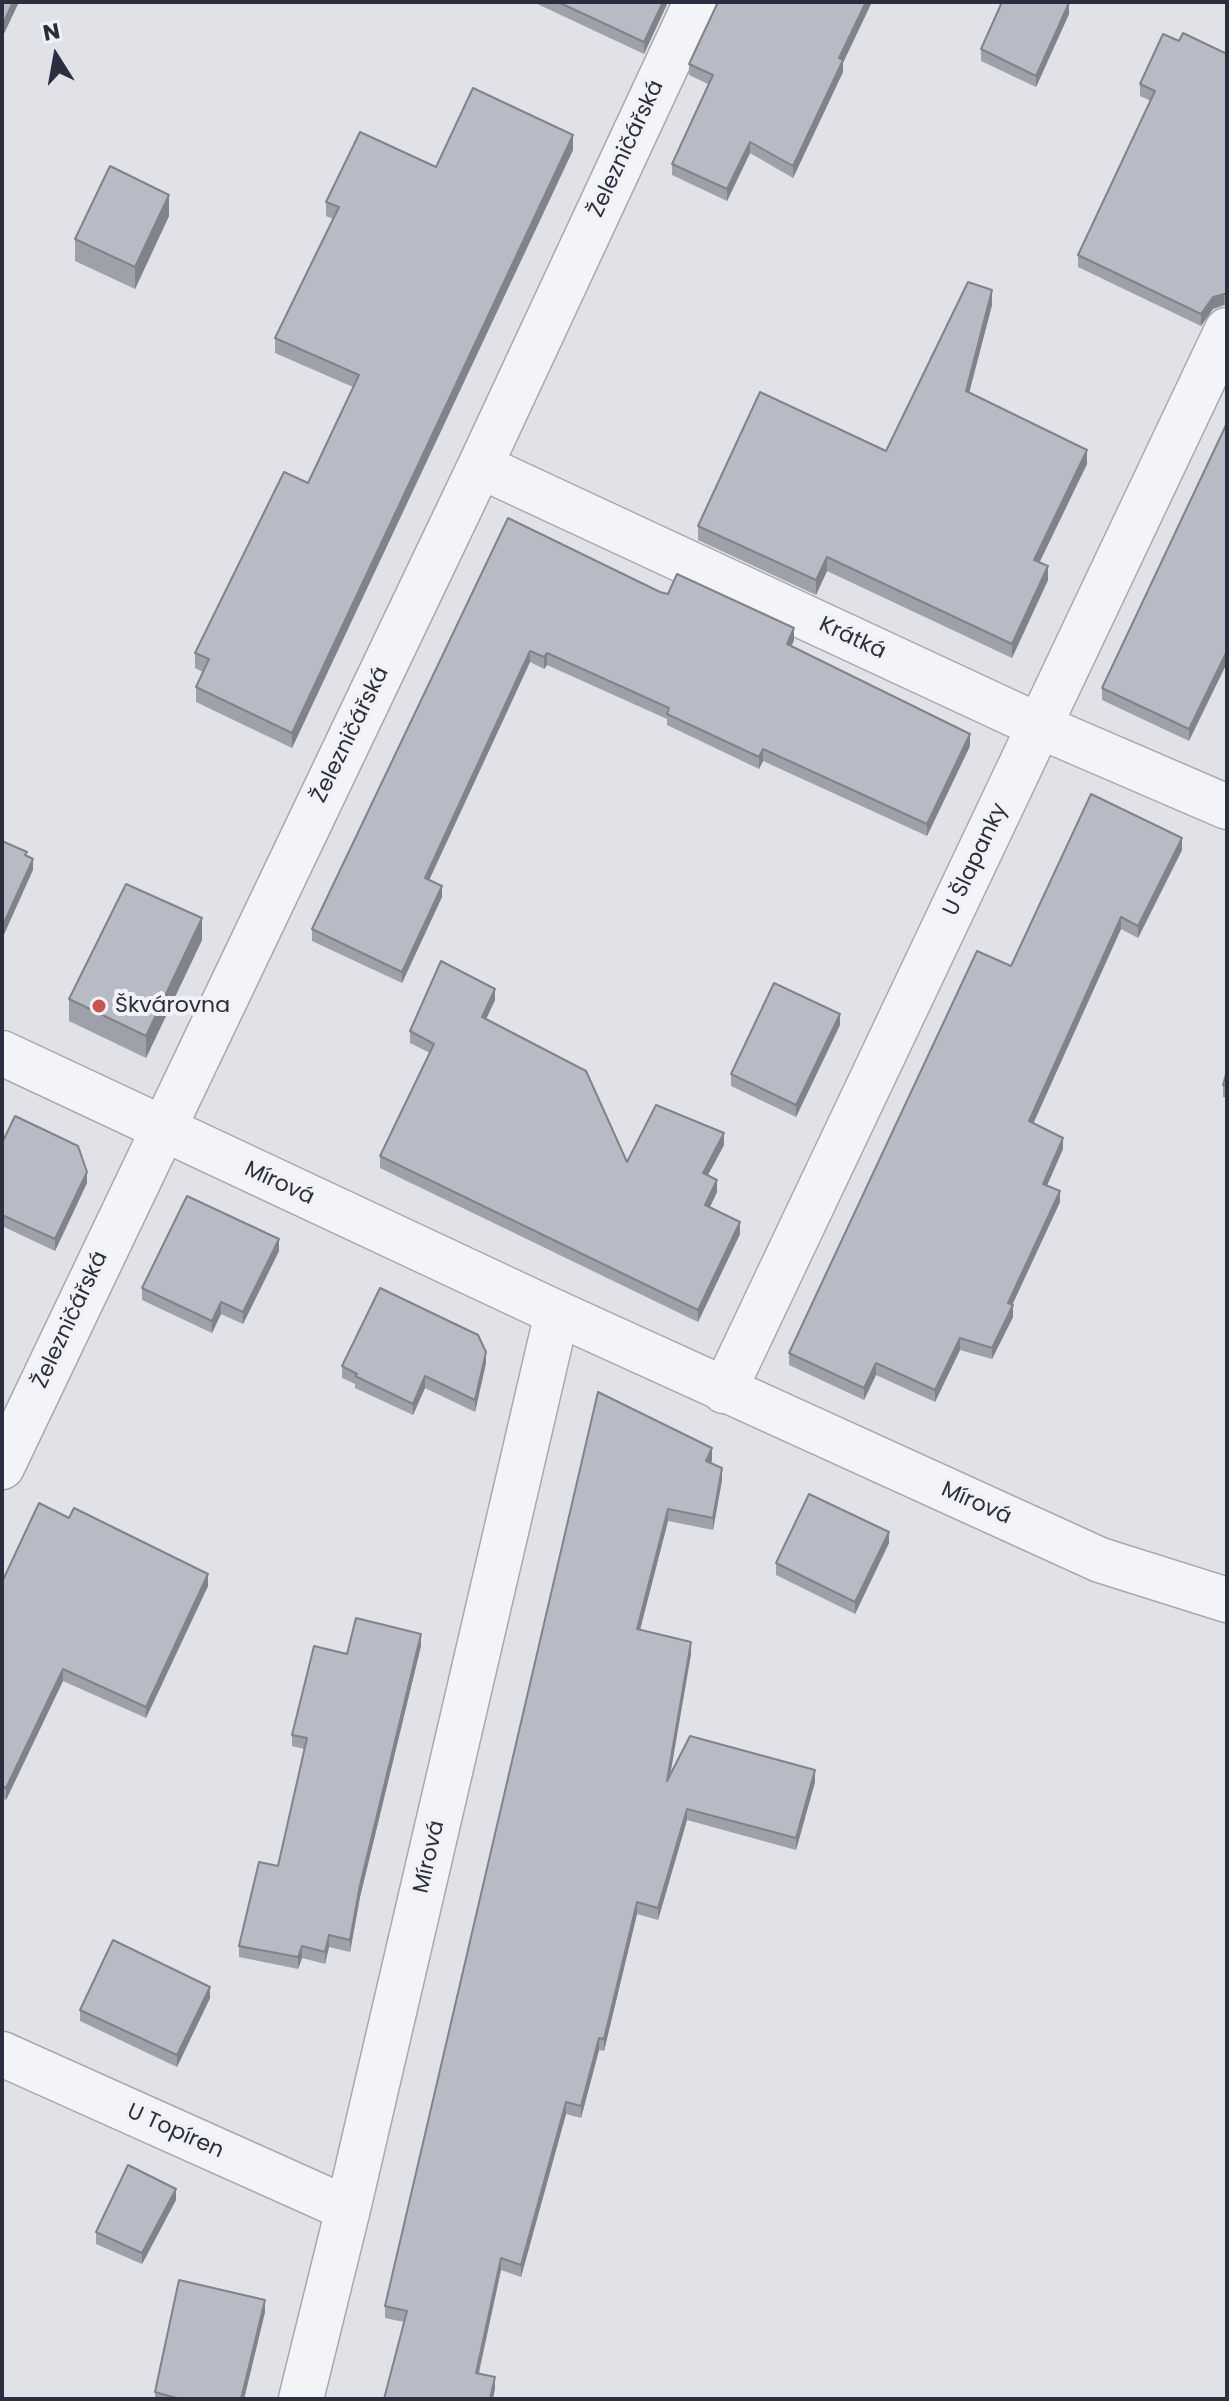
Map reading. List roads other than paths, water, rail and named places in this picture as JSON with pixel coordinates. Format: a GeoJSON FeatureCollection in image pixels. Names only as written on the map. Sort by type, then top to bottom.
{"type":"FeatureCollection","features":[{"type":"Feature","properties":{"kind":"street","name":"Železničářská"},"geometry":{"type":"LineString","coordinates":[[2,1467],[480,466],[696,2]]}},
{"type":"Feature","properties":{"kind":"street","name":"U Šlapanky"},"geometry":{"type":"LineString","coordinates":[[724,1391],[1227,330]]}},
{"type":"Feature","properties":{"kind":"street","name":"Krátká"},"geometry":{"type":"LineString","coordinates":[[480,466],[1039,726],[1227,807]]}},
{"type":"Feature","properties":{"kind":"street","name":"Mírová"},"geometry":{"type":"LineString","coordinates":[[2,1053],[724,1391],[1100,1560],[1227,1600]]}},
{"type":"Feature","properties":{"kind":"street","name":"Mírová"},"geometry":{"type":"LineString","coordinates":[[301,2399],[557,1313]]}},
{"type":"Feature","properties":{"kind":"street","name":"U Topíren"},"geometry":{"type":"LineString","coordinates":[[2,2054],[348,2209]]}},
{"type":"Feature","properties":{"kind":"place","name":"Škvárovna"},"geometry":{"type":"Point","coordinates":[99,1006]}}]}
